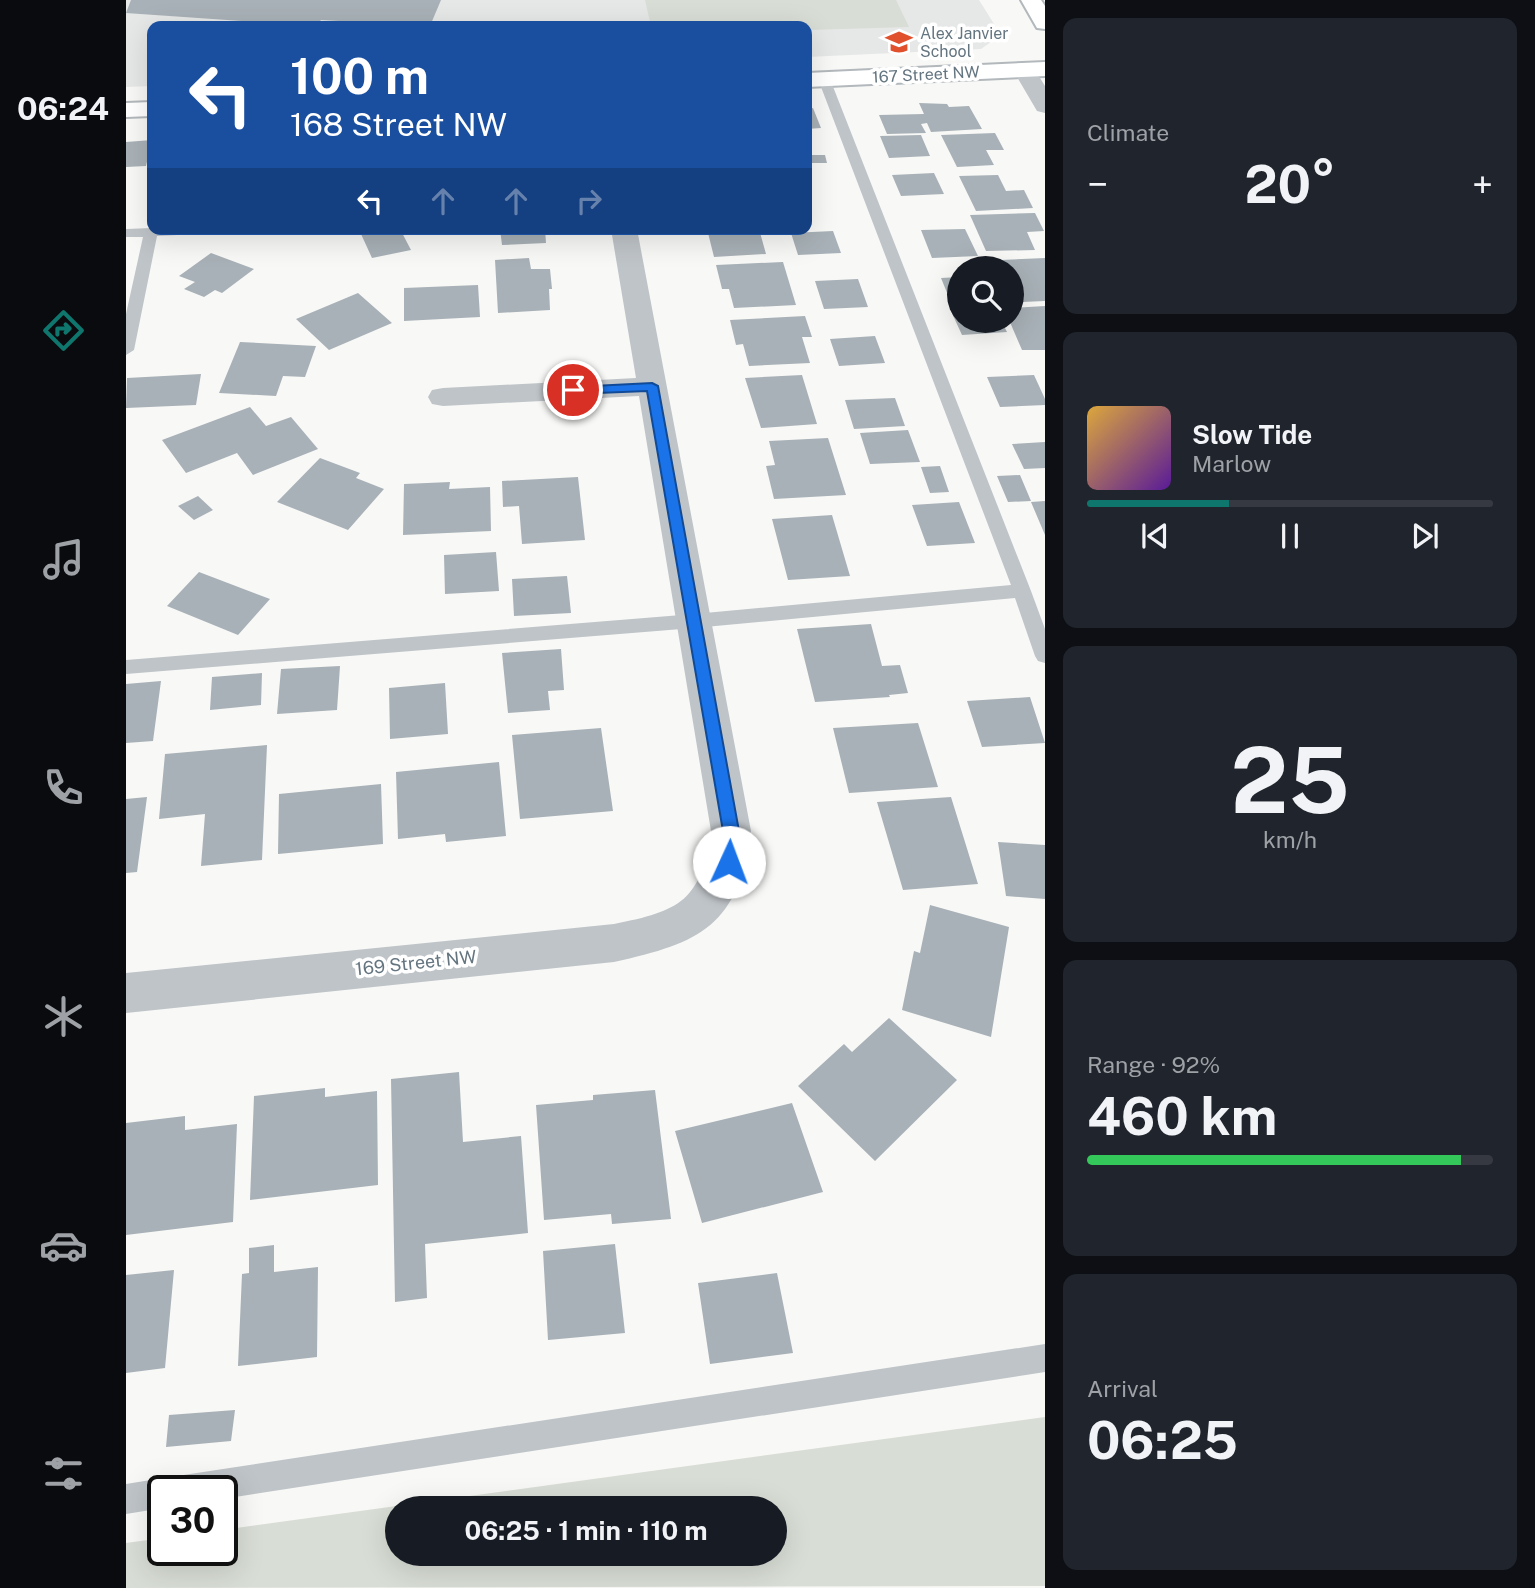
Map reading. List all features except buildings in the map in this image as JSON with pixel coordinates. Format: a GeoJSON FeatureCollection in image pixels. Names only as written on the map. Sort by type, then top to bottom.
{"type":"FeatureCollection","features":[{"type":"Feature","properties":{"kind":"street"},"geometry":{"type":"LineString","coordinates":[[1031,0],[1045,23]]}},
{"type":"Feature","properties":{"kind":"street"},"geometry":{"type":"LineString","coordinates":[[1034,69],[1045,106]]}},
{"type":"Feature","properties":{"kind":"street","name":"167 Street NW"},"geometry":{"type":"LineString","coordinates":[[815,79],[1034,69]]}},
{"type":"Feature","properties":{"kind":"street"},"geometry":{"type":"LineString","coordinates":[[126,110],[147,109]]}},
{"type":"Feature","properties":{"kind":"street"},"geometry":{"type":"LineString","coordinates":[[625,235],[694,621]]}},
{"type":"Feature","properties":{"kind":"street"},"geometry":{"type":"LineString","coordinates":[[443,397],[652,386]]}},
{"type":"Feature","properties":{"kind":"street","name":"169 Street NW"},"geometry":{"type":"LineString","coordinates":[[126,993],[614,943],[674,929],[701,913],[718,887],[729,862],[731,831],[694,621]]}},
{"type":"Feature","properties":{"kind":"lane"},"geometry":{"type":"LineString","coordinates":[[815,79],[1023,591],[1045,656]]}},
{"type":"Feature","properties":{"kind":"lane"},"geometry":{"type":"LineString","coordinates":[[126,233],[147,232]]}},
{"type":"Feature","properties":{"kind":"lane"},"geometry":{"type":"LineString","coordinates":[[126,350],[150,235]]}},
{"type":"Feature","properties":{"kind":"lane"},"geometry":{"type":"LineString","coordinates":[[126,667],[694,621],[1023,591]]}},
{"type":"Feature","properties":{"kind":"lane"},"geometry":{"type":"LineString","coordinates":[[238,1482],[1045,1358]]}},
{"type":"Feature","properties":{"kind":"lane"},"geometry":{"type":"LineString","coordinates":[[126,1499],[147,1496]]}},
{"type":"Feature","properties":{"kind":"shaded area","name":"Alex Janvier School"},"geometry":{"type":"Polygon","coordinates":[[[126,0],[979,0],[1001,35],[981,49],[812,57],[812,21],[147,21],[147,86],[126,87],[126,0]]]}},
{"type":"Feature","properties":{"kind":"shaded area"},"geometry":{"type":"Polygon","coordinates":[[[645,0],[896,0],[909,27],[812,30],[812,21],[650,21],[645,0]]]}},
{"type":"Feature","properties":{"kind":"shaded area"},"geometry":{"type":"Polygon","coordinates":[[[1045,1417],[1045,1586],[126,1588],[126,1543],[147,1540],[147,1566],[238,1566],[238,1528],[385,1508],[385,1566],[787,1566],[787,1496],[470,1496],[1045,1417]]]}},
{"type":"Feature","properties":{"kind":"place","name":"Alex Janvier School"},"geometry":{"type":"Point","coordinates":[899,42]}},
{"type":"Feature","properties":{"kind":"route"},"geometry":{"type":"LineString","coordinates":[[573,390],[652,386],[731,831],[729,862]]}}]}
